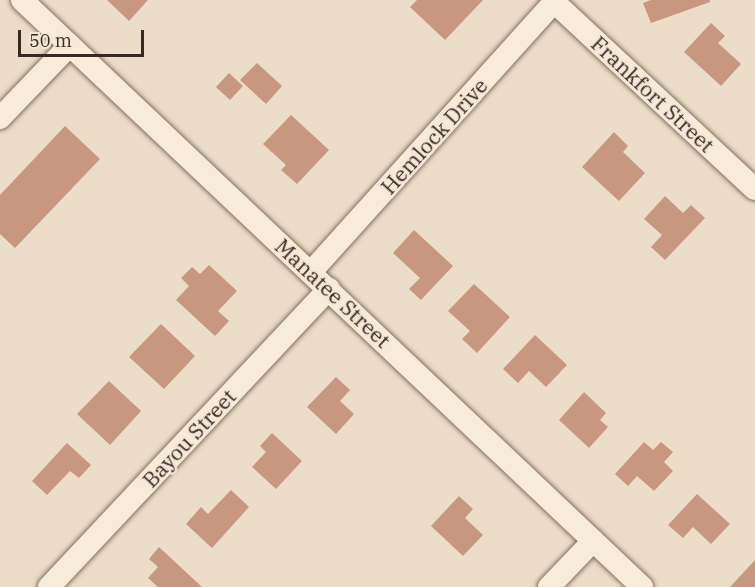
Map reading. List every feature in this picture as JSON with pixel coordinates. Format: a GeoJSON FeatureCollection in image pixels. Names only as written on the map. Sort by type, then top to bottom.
{"type":"FeatureCollection","features":[{"type":"Feature","properties":{"kind":"street","name":"Manatee Street"},"geometry":{"type":"LineString","coordinates":[[22,0],[642,587]]}},
{"type":"Feature","properties":{"kind":"street","name":"Frankfort Street"},"geometry":{"type":"LineString","coordinates":[[554,1],[755,189]]}},
{"type":"Feature","properties":{"kind":"street","name":"Hemlock Drive"},"geometry":{"type":"LineString","coordinates":[[311,272],[554,1]]}},
{"type":"Feature","properties":{"kind":"street"},"geometry":{"type":"LineString","coordinates":[[0,118],[69,45]]}},
{"type":"Feature","properties":{"kind":"street","name":"Bayou Street"},"geometry":{"type":"LineString","coordinates":[[49,587],[329,289]]}},
{"type":"Feature","properties":{"kind":"street"},"geometry":{"type":"LineString","coordinates":[[549,587],[593,541]]}},
{"type":"Feature","properties":{"kind":"building"},"geometry":{"type":"Polygon","coordinates":[[[107,0],[148,0],[129,21],[107,0]]]}},
{"type":"Feature","properties":{"kind":"building"},"geometry":{"type":"Polygon","coordinates":[[[417,0],[483,0],[445,40],[410,7],[417,0]]]}},
{"type":"Feature","properties":{"kind":"building"},"geometry":{"type":"Polygon","coordinates":[[[651,0],[710,0],[710,2],[651,23],[643,3],[651,0]]]}},
{"type":"Feature","properties":{"kind":"building"},"geometry":{"type":"Polygon","coordinates":[[[711,23],[725,36],[718,43],[741,64],[721,86],[684,52],[711,23]]]}},
{"type":"Feature","properties":{"kind":"building"},"geometry":{"type":"Polygon","coordinates":[[[257,63],[282,86],[266,104],[240,80],[257,63]]]}},
{"type":"Feature","properties":{"kind":"building"},"geometry":{"type":"Polygon","coordinates":[[[229,73],[243,86],[230,100],[216,87],[229,73]]]}},
{"type":"Feature","properties":{"kind":"building"},"geometry":{"type":"Polygon","coordinates":[[[291,115],[329,150],[297,184],[281,170],[286,165],[263,144],[291,115]]]}},
{"type":"Feature","properties":{"kind":"building"},"geometry":{"type":"Polygon","coordinates":[[[65,126],[100,159],[15,248],[0,234],[0,195],[65,126]]]}},
{"type":"Feature","properties":{"kind":"building"},"geometry":{"type":"Polygon","coordinates":[[[614,132],[628,146],[623,152],[645,173],[619,201],[582,167],[614,132]]]}},
{"type":"Feature","properties":{"kind":"building"},"geometry":{"type":"Polygon","coordinates":[[[665,196],[683,213],[691,205],[705,218],[665,260],[651,247],[662,235],[644,219],[665,196]]]}},
{"type":"Feature","properties":{"kind":"building"},"geometry":{"type":"Polygon","coordinates":[[[414,230],[453,266],[421,300],[409,289],[420,278],[393,253],[414,230]]]}},
{"type":"Feature","properties":{"kind":"building"},"geometry":{"type":"Polygon","coordinates":[[[209,265],[237,291],[218,311],[229,321],[215,336],[176,300],[189,286],[181,278],[192,267],[200,274],[209,265]]]}},
{"type":"Feature","properties":{"kind":"building"},"geometry":{"type":"Polygon","coordinates":[[[474,284],[510,317],[477,353],[462,339],[470,331],[448,311],[474,284]]]}},
{"type":"Feature","properties":{"kind":"building"},"geometry":{"type":"Polygon","coordinates":[[[161,324],[195,356],[164,389],[129,357],[161,324]]]}},
{"type":"Feature","properties":{"kind":"building"},"geometry":{"type":"Polygon","coordinates":[[[535,335],[567,365],[546,387],[529,371],[518,383],[503,369],[535,335]]]}},
{"type":"Feature","properties":{"kind":"building"},"geometry":{"type":"Polygon","coordinates":[[[336,377],[350,390],[340,401],[354,414],[336,434],[307,407],[336,377]]]}},
{"type":"Feature","properties":{"kind":"building"},"geometry":{"type":"Polygon","coordinates":[[[109,381],[141,411],[110,445],[77,414],[109,381]]]}},
{"type":"Feature","properties":{"kind":"building"},"geometry":{"type":"Polygon","coordinates":[[[584,392],[606,413],[600,420],[608,427],[589,448],[559,420],[584,392]]]}},
{"type":"Feature","properties":{"kind":"building"},"geometry":{"type":"Polygon","coordinates":[[[272,433],[302,461],[276,489],[252,467],[266,452],[260,446],[272,433]]]}},
{"type":"Feature","properties":{"kind":"building"},"geometry":{"type":"Polygon","coordinates":[[[644,442],[653,450],[661,442],[673,452],[664,462],[673,471],[654,491],[637,476],[628,486],[615,474],[644,442]]]}},
{"type":"Feature","properties":{"kind":"building"},"geometry":{"type":"Polygon","coordinates":[[[67,443],[91,465],[79,478],[70,471],[47,495],[32,481],[67,443]]]}},
{"type":"Feature","properties":{"kind":"building"},"geometry":{"type":"Polygon","coordinates":[[[231,490],[249,507],[212,548],[186,524],[201,507],[208,514],[231,490]]]}},
{"type":"Feature","properties":{"kind":"building"},"geometry":{"type":"Polygon","coordinates":[[[697,494],[730,524],[711,544],[693,527],[683,538],[668,525],[697,494]]]}},
{"type":"Feature","properties":{"kind":"building"},"geometry":{"type":"Polygon","coordinates":[[[459,496],[473,509],[465,518],[483,535],[463,556],[431,526],[459,496]]]}},
{"type":"Feature","properties":{"kind":"building"},"geometry":{"type":"Polygon","coordinates":[[[159,547],[202,587],[158,587],[148,578],[158,567],[149,559],[159,547]]]}},
{"type":"Feature","properties":{"kind":"building"},"geometry":{"type":"Polygon","coordinates":[[[755,560],[755,587],[730,587],[755,560]]]}}]}
